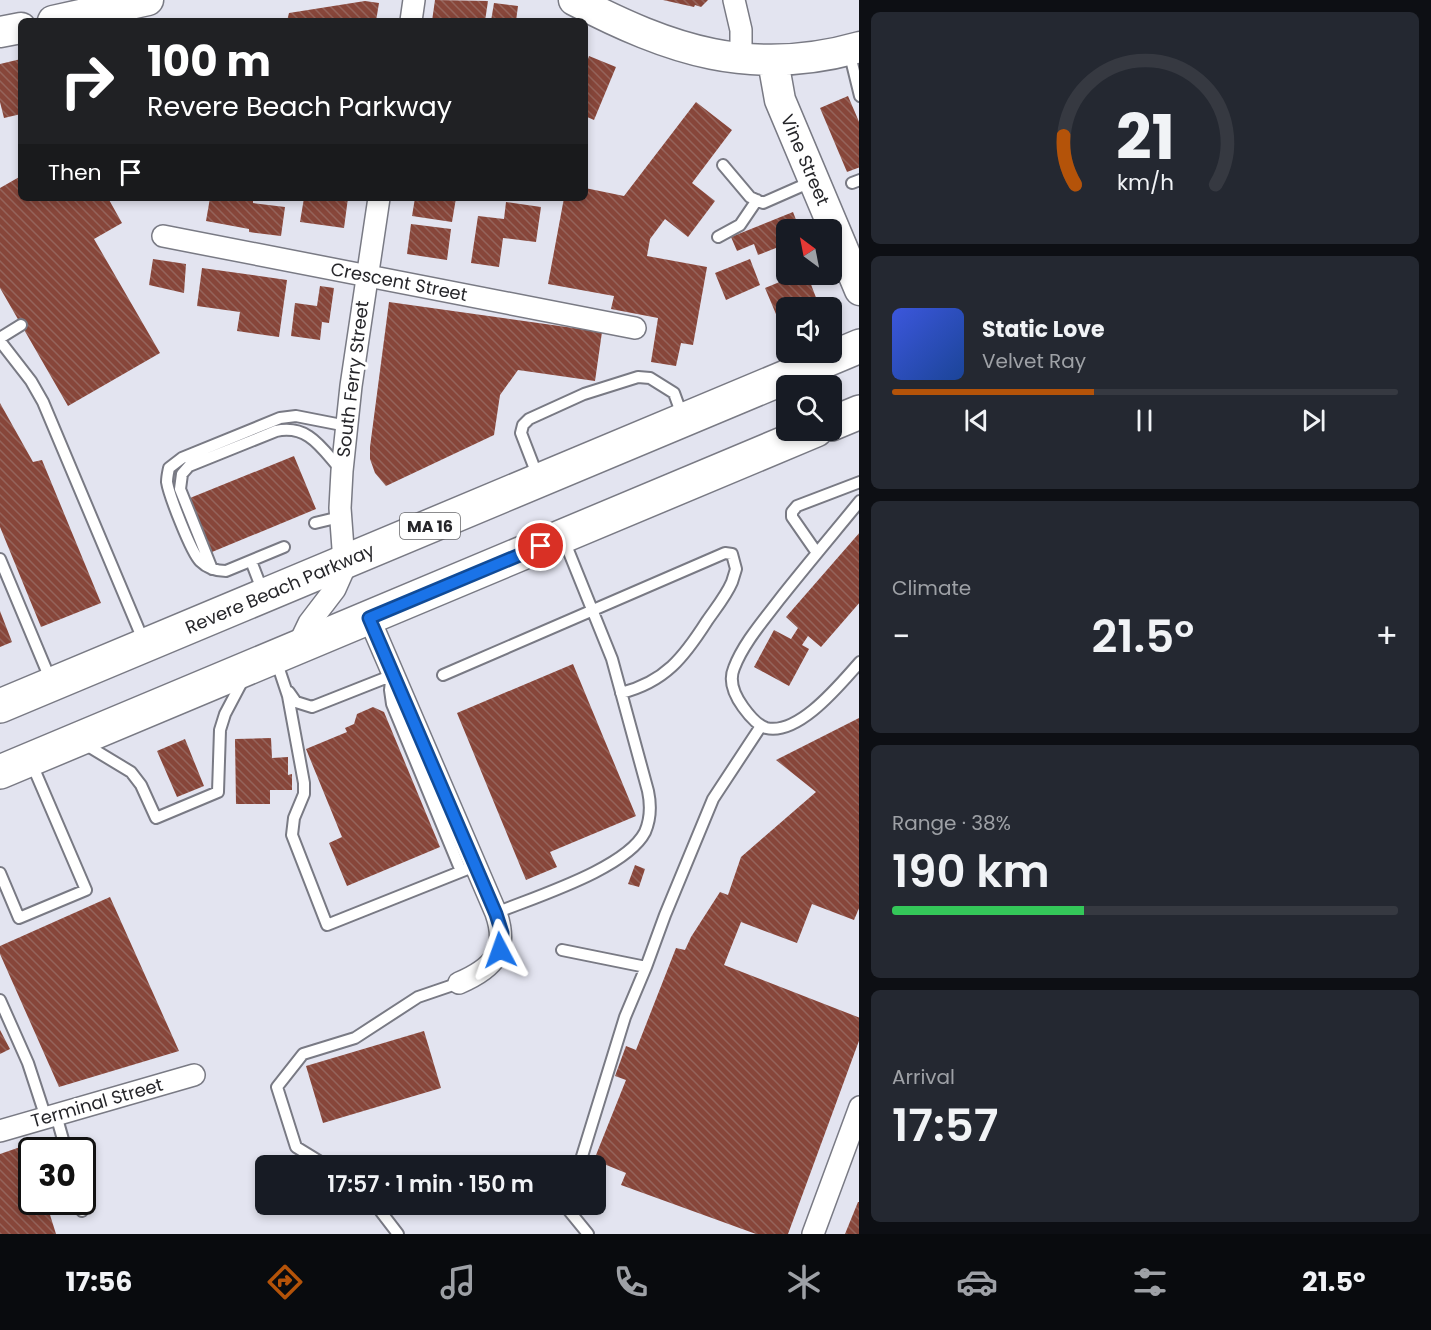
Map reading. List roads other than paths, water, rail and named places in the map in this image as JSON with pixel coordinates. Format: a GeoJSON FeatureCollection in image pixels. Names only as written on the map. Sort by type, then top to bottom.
{"type":"FeatureCollection","features":[{"type":"Feature","properties":{"kind":"highway","name":"Revere Beach Parkway"},"geometry":{"type":"LineString","coordinates":[[0,706],[859,346]]}},
{"type":"Feature","properties":{"kind":"highway"},"geometry":{"type":"LineString","coordinates":[[842,419],[859,412]]}},
{"type":"Feature","properties":{"kind":"highway"},"geometry":{"type":"LineString","coordinates":[[0,772],[790,441]]}},
{"type":"Feature","properties":{"kind":"main road"},"geometry":{"type":"LineString","coordinates":[[67,18],[148,0]]}},
{"type":"Feature","properties":{"kind":"main road"},"geometry":{"type":"LineString","coordinates":[[574,0],[613,21],[653,38],[699,52],[741,60],[773,61],[810,58],[854,49]]}},
{"type":"Feature","properties":{"kind":"main road"},"geometry":{"type":"LineString","coordinates":[[0,32],[18,29]]}},
{"type":"Feature","properties":{"kind":"main road","name":"Vine Street"},"geometry":{"type":"LineString","coordinates":[[773,61],[780,100],[859,288]]}},
{"type":"Feature","properties":{"kind":"street"},"geometry":{"type":"LineString","coordinates":[[411,18],[414,0]]}},
{"type":"Feature","properties":{"kind":"street"},"geometry":{"type":"LineString","coordinates":[[734,0],[741,30],[741,60]]}},
{"type":"Feature","properties":{"kind":"street","name":"South Ferry Street"},"geometry":{"type":"LineString","coordinates":[[344,562],[340,517],[342,471],[351,386],[379,201]]}},
{"type":"Feature","properties":{"kind":"street","name":"Crescent Street"},"geometry":{"type":"LineString","coordinates":[[163,236],[635,328]]}},
{"type":"Feature","properties":{"kind":"street"},"geometry":{"type":"LineString","coordinates":[[274,658],[309,623],[335,589],[344,562]]}},
{"type":"Feature","properties":{"kind":"street"},"geometry":{"type":"LineString","coordinates":[[369,618],[468,868],[496,914],[502,933],[500,950],[495,958],[483,970],[459,983]]}},
{"type":"Feature","properties":{"kind":"street","name":"Terminal Street"},"geometry":{"type":"LineString","coordinates":[[0,1131],[194,1076]]}},
{"type":"Feature","properties":{"kind":"street"},"geometry":{"type":"LineString","coordinates":[[813,1234],[859,1110]]}},
{"type":"Feature","properties":{"kind":"lane"},"geometry":{"type":"LineString","coordinates":[[854,49],[859,88]]}},
{"type":"Feature","properties":{"kind":"lane"},"geometry":{"type":"LineString","coordinates":[[723,165],[750,196],[763,202],[814,181]]}},
{"type":"Feature","properties":{"kind":"lane"},"geometry":{"type":"LineString","coordinates":[[718,237],[740,225],[757,200]]}},
{"type":"Feature","properties":{"kind":"lane"},"geometry":{"type":"LineString","coordinates":[[21,325],[0,339],[32,381],[44,402],[145,645]]}},
{"type":"Feature","properties":{"kind":"lane"},"geometry":{"type":"LineString","coordinates":[[539,480],[521,433],[523,425],[529,419],[584,393],[638,377],[650,378],[674,393],[684,420]]}},
{"type":"Feature","properties":{"kind":"lane"},"geometry":{"type":"LineString","coordinates":[[284,547],[226,571],[200,562],[194,553],[169,489],[167,481],[169,468],[182,458],[288,416],[347,426]]}},
{"type":"Feature","properties":{"kind":"lane"},"geometry":{"type":"LineString","coordinates":[[212,568],[180,489],[182,474],[189,466],[276,430],[288,429],[300,431],[310,437],[342,471]]}},
{"type":"Feature","properties":{"kind":"lane"},"geometry":{"type":"LineString","coordinates":[[817,553],[792,517],[792,512],[797,506],[859,482]]}},
{"type":"Feature","properties":{"kind":"lane"},"geometry":{"type":"LineString","coordinates":[[859,502],[764,620],[734,667],[731,680],[736,696],[746,712],[761,726],[768,728],[785,726],[807,715],[825,701],[859,663]]}},
{"type":"Feature","properties":{"kind":"lane"},"geometry":{"type":"LineString","coordinates":[[315,523],[340,517]]}},
{"type":"Feature","properties":{"kind":"lane"},"geometry":{"type":"LineString","coordinates":[[496,914],[608,866],[628,851],[644,834],[648,824],[650,802],[609,650],[562,537]]}},
{"type":"Feature","properties":{"kind":"lane"},"geometry":{"type":"LineString","coordinates":[[443,675],[725,553],[732,554],[735,576],[729,589],[684,656],[645,686],[621,693]]}},
{"type":"Feature","properties":{"kind":"lane"},"geometry":{"type":"LineString","coordinates":[[0,559],[52,684]]}},
{"type":"Feature","properties":{"kind":"lane"},"geometry":{"type":"LineString","coordinates":[[251,561],[264,595]]}},
{"type":"Feature","properties":{"kind":"lane"},"geometry":{"type":"LineString","coordinates":[[78,740],[131,772],[141,785],[156,818],[218,792],[220,730],[225,714],[274,658],[286,688],[304,783],[304,794],[294,818],[292,835],[327,925],[468,868]]}},
{"type":"Feature","properties":{"kind":"lane"},"geometry":{"type":"LineString","coordinates":[[286,688],[296,702],[312,706],[393,675]]}},
{"type":"Feature","properties":{"kind":"lane"},"geometry":{"type":"LineString","coordinates":[[582,1155],[625,1017],[664,915],[713,800],[761,726]]}},
{"type":"Feature","properties":{"kind":"lane"},"geometry":{"type":"LineString","coordinates":[[0,873],[19,918],[86,890],[30,759]]}},
{"type":"Feature","properties":{"kind":"lane"},"geometry":{"type":"LineString","coordinates":[[562,950],[646,967]]}},
{"type":"Feature","properties":{"kind":"lane"},"geometry":{"type":"LineString","coordinates":[[308,1155],[296,1148],[277,1087],[303,1054],[355,1038],[418,997],[459,983]]}},
{"type":"Feature","properties":{"kind":"lane"},"geometry":{"type":"LineString","coordinates":[[0,1000],[60,1137]]}},
{"type":"Feature","properties":{"kind":"lane"},"geometry":{"type":"LineString","coordinates":[[383,1215],[398,1234]]}},
{"type":"Feature","properties":{"kind":"lane"},"geometry":{"type":"LineString","coordinates":[[573,1215],[588,1234]]}}]}
